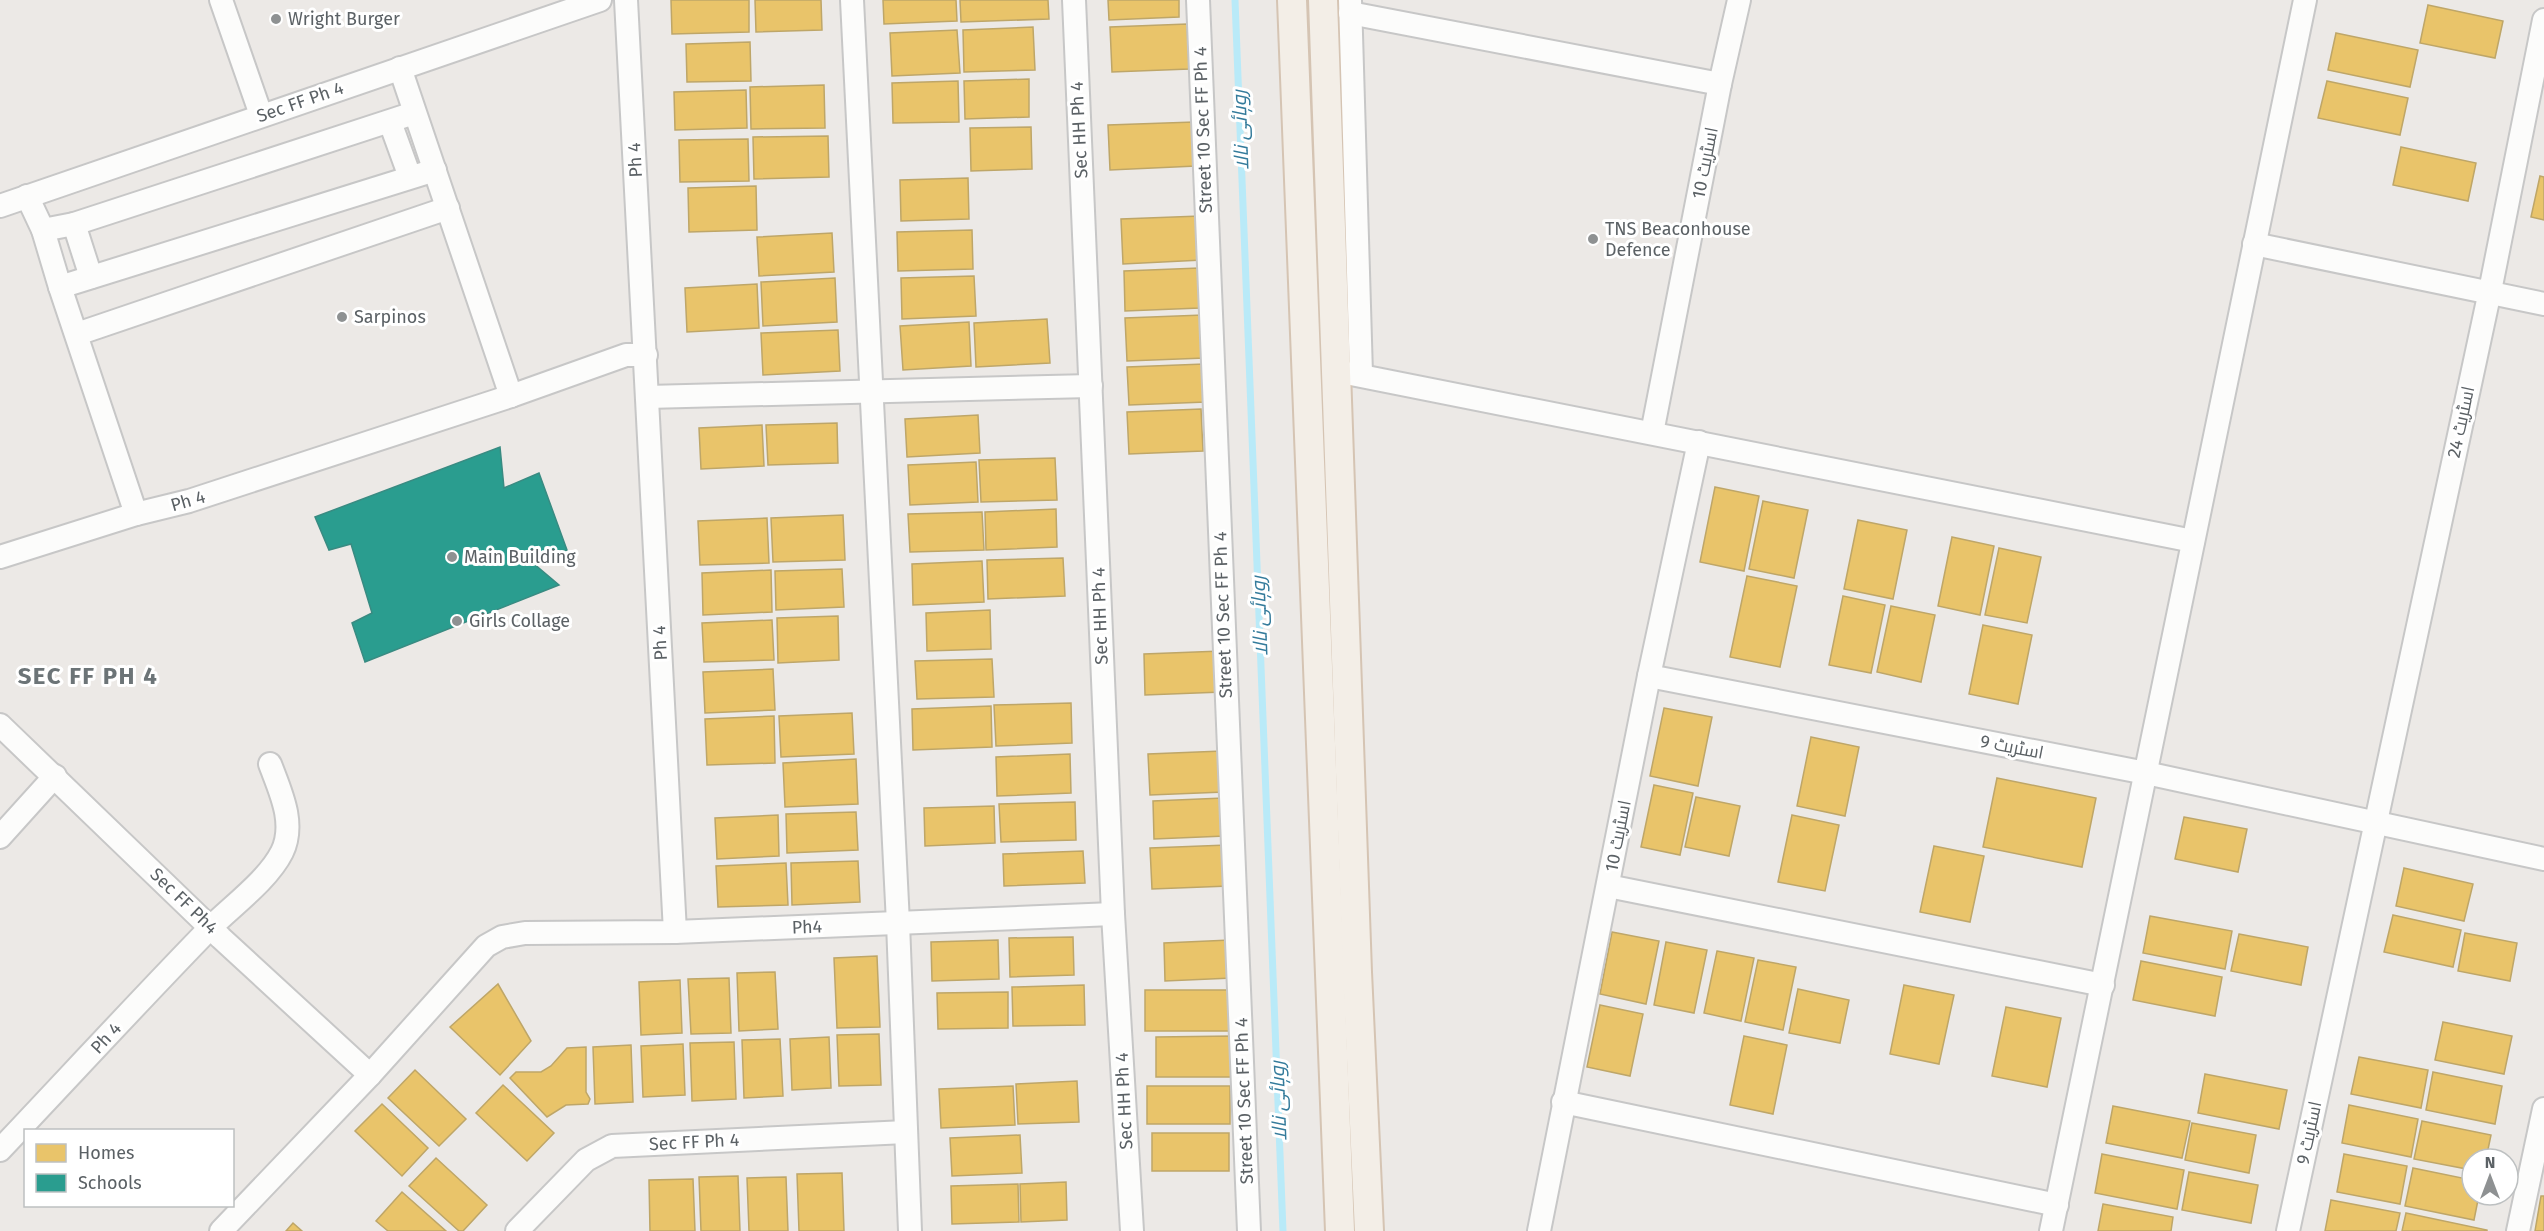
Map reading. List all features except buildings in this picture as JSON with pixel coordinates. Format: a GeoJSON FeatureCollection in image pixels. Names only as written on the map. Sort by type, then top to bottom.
{"type":"FeatureCollection","features":[{"type":"Feature","properties":{"kind":"main road"},"geometry":{"type":"LineString","coordinates":[[1292,0],[1340,1231]]}},
{"type":"Feature","properties":{"kind":"main road"},"geometry":{"type":"LineString","coordinates":[[1323,0],[1339,77],[1349,373],[1357,972],[1369,1231]]}},
{"type":"Feature","properties":{"kind":"street"},"geometry":{"type":"LineString","coordinates":[[220,0],[261,116]]}},
{"type":"Feature","properties":{"kind":"street","name":"Sec FF Ph 4"},"geometry":{"type":"LineString","coordinates":[[0,206],[600,0]]}},
{"type":"Feature","properties":{"kind":"street","name":"Ph 4"},"geometry":{"type":"LineString","coordinates":[[626,0],[675,932]]}},
{"type":"Feature","properties":{"kind":"street"},"geometry":{"type":"LineString","coordinates":[[852,0],[898,923],[910,1231]]}},
{"type":"Feature","properties":{"kind":"street","name":"Sec HH Ph 4"},"geometry":{"type":"LineString","coordinates":[[1074,0],[1113,914],[1132,1231]]}},
{"type":"Feature","properties":{"kind":"street","name":"Street 10 Sec FF Ph 4"},"geometry":{"type":"LineString","coordinates":[[1198,0],[1249,1231]]}},
{"type":"Feature","properties":{"kind":"street","name":"اسٹریٹ 10"},"geometry":{"type":"LineString","coordinates":[[1652,433],[1720,84],[1739,0]]}},
{"type":"Feature","properties":{"kind":"street"},"geometry":{"type":"LineString","coordinates":[[2051,1231],[2305,0]]}},
{"type":"Feature","properties":{"kind":"street"},"geometry":{"type":"LineString","coordinates":[[1339,77],[1350,6],[1720,84]]}},
{"type":"Feature","properties":{"kind":"street","name":"اسٹریٹ 24"},"geometry":{"type":"LineString","coordinates":[[2375,823],[2490,291],[2544,20]]}},
{"type":"Feature","properties":{"kind":"street"},"geometry":{"type":"LineString","coordinates":[[400,68],[511,396]]}},
{"type":"Feature","properties":{"kind":"street"},"geometry":{"type":"LineString","coordinates":[[43,230],[74,224],[414,113]]}},
{"type":"Feature","properties":{"kind":"street"},"geometry":{"type":"LineString","coordinates":[[390,122],[410,177]]}},
{"type":"Feature","properties":{"kind":"street"},"geometry":{"type":"LineString","coordinates":[[60,287],[435,171]]}},
{"type":"Feature","properties":{"kind":"street"},"geometry":{"type":"LineString","coordinates":[[27,196],[43,230],[136,514]]}},
{"type":"Feature","properties":{"kind":"street"},"geometry":{"type":"LineString","coordinates":[[76,334],[448,208]]}},
{"type":"Feature","properties":{"kind":"street"},"geometry":{"type":"LineString","coordinates":[[74,224],[91,277]]}},
{"type":"Feature","properties":{"kind":"street"},"geometry":{"type":"LineString","coordinates":[[2254,244],[2544,304]]}},
{"type":"Feature","properties":{"kind":"street","name":"Ph 4"},"geometry":{"type":"LineString","coordinates":[[0,557],[136,514],[189,501],[511,396],[626,355],[645,355]]}},
{"type":"Feature","properties":{"kind":"street"},"geometry":{"type":"LineString","coordinates":[[1349,373],[2193,541]]}},
{"type":"Feature","properties":{"kind":"street"},"geometry":{"type":"LineString","coordinates":[[647,397],[1091,386]]}},
{"type":"Feature","properties":{"kind":"street","name":"اسٹریٹ 10"},"geometry":{"type":"LineString","coordinates":[[1539,1231],[1649,676],[1699,442]]}},
{"type":"Feature","properties":{"kind":"street","name":"اسٹریٹ 9"},"geometry":{"type":"LineString","coordinates":[[1649,676],[2146,773],[2544,859]]}},
{"type":"Feature","properties":{"kind":"street","name":"Sec FF Ph4"},"geometry":{"type":"LineString","coordinates":[[0,725],[370,1075]]}},
{"type":"Feature","properties":{"kind":"street","name":"Ph 4"},"geometry":{"type":"LineString","coordinates":[[0,1150],[211,927],[261,879],[282,852],[288,830],[286,808],[270,764]]}},
{"type":"Feature","properties":{"kind":"street"},"geometry":{"type":"LineString","coordinates":[[0,837],[55,776]]}},
{"type":"Feature","properties":{"kind":"street","name":"اسٹریٹ 9"},"geometry":{"type":"LineString","coordinates":[[2288,1231],[2375,823]]}},
{"type":"Feature","properties":{"kind":"street"},"geometry":{"type":"LineString","coordinates":[[1608,886],[2103,985]]}},
{"type":"Feature","properties":{"kind":"street","name":"Ph4"},"geometry":{"type":"LineString","coordinates":[[370,1075],[486,946],[502,937],[525,933],[675,932],[1113,914]]}},
{"type":"Feature","properties":{"kind":"street"},"geometry":{"type":"LineString","coordinates":[[221,1231],[370,1075]]}},
{"type":"Feature","properties":{"kind":"street"},"geometry":{"type":"LineString","coordinates":[[1563,1102],[2057,1205]]}},
{"type":"Feature","properties":{"kind":"street"},"geometry":{"type":"LineString","coordinates":[[2518,1231],[2544,1109]]}},
{"type":"Feature","properties":{"kind":"street","name":"Sec FF Ph 4"},"geometry":{"type":"LineString","coordinates":[[517,1231],[586,1160],[612,1146],[906,1132]]}},
{"type":"Feature","properties":{"kind":"waterway","name":"روہائی نالا"},"geometry":{"type":"LineString","coordinates":[[1235,0],[1283,1231]]}},
{"type":"Feature","properties":{"kind":"place","name":"Wright Burger"},"geometry":{"type":"Point","coordinates":[276,19]}},
{"type":"Feature","properties":{"kind":"place","name":"TNS Beaconhouse Defence"},"geometry":{"type":"Point","coordinates":[1593,239]}},
{"type":"Feature","properties":{"kind":"place","name":"Sarpinos"},"geometry":{"type":"Point","coordinates":[342,317]}},
{"type":"Feature","properties":{"kind":"place","name":"Main Building"},"geometry":{"type":"Point","coordinates":[452,557]}},
{"type":"Feature","properties":{"kind":"place","name":"Girls Collage"},"geometry":{"type":"Point","coordinates":[457,621]}},
{"type":"Feature","properties":{"kind":"district","name":"SEC FF PH 4"},"geometry":{"type":"Point","coordinates":[88,676]}}]}
